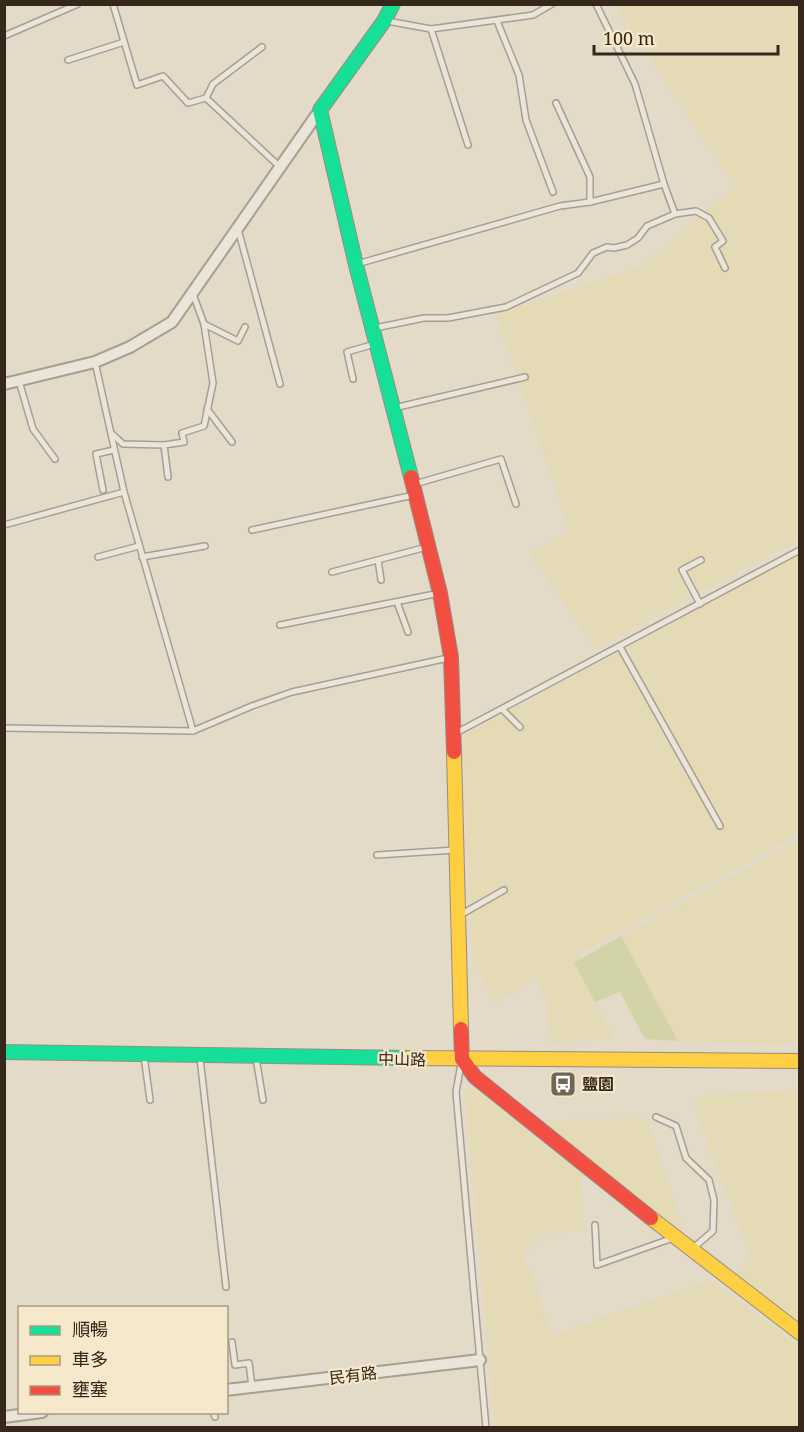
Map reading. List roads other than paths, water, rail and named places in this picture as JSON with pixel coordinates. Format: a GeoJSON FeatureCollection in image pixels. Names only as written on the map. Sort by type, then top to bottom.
{"type":"FeatureCollection","features":[{"type":"Feature","properties":{"kind":"street"},"geometry":{"type":"LineString","coordinates":[[4,384],[95,362],[129,347],[172,322],[384,21],[393,4]]}},
{"type":"Feature","properties":{"kind":"street"},"geometry":{"type":"LineString","coordinates":[[320,110],[356,265],[429,547],[451,657],[462,1059],[475,1077],[691,1250],[800,1333]]}},
{"type":"Feature","properties":{"kind":"street","name":"中山路"},"geometry":{"type":"LineString","coordinates":[[4,1052],[256,1057],[800,1061]]}},
{"type":"Feature","properties":{"kind":"street","name":"民有路"},"geometry":{"type":"LineString","coordinates":[[228,1390],[480,1360]]}},
{"type":"Feature","properties":{"kind":"street"},"geometry":{"type":"LineString","coordinates":[[4,1417],[32,1414]]}},
{"type":"Feature","properties":{"kind":"lane"},"geometry":{"type":"LineString","coordinates":[[4,36],[78,4]]}},
{"type":"Feature","properties":{"kind":"lane"},"geometry":{"type":"LineString","coordinates":[[113,4],[137,85],[163,76],[188,103],[206,98],[213,84],[262,47]]}},
{"type":"Feature","properties":{"kind":"lane"},"geometry":{"type":"LineString","coordinates":[[384,21],[431,29],[533,15],[552,4]]}},
{"type":"Feature","properties":{"kind":"lane"},"geometry":{"type":"LineString","coordinates":[[596,4],[635,84],[675,214]]}},
{"type":"Feature","properties":{"kind":"lane"},"geometry":{"type":"LineString","coordinates":[[497,21],[519,75],[526,120],[553,192]]}},
{"type":"Feature","properties":{"kind":"lane"},"geometry":{"type":"LineString","coordinates":[[431,29],[468,145]]}},
{"type":"Feature","properties":{"kind":"lane"},"geometry":{"type":"LineString","coordinates":[[68,60],[124,42]]}},
{"type":"Feature","properties":{"kind":"lane"},"geometry":{"type":"LineString","coordinates":[[206,98],[280,167]]}},
{"type":"Feature","properties":{"kind":"lane"},"geometry":{"type":"LineString","coordinates":[[556,103],[590,177],[590,202]]}},
{"type":"Feature","properties":{"kind":"lane"},"geometry":{"type":"LineString","coordinates":[[356,265],[560,206],[590,202],[664,184]]}},
{"type":"Feature","properties":{"kind":"lane"},"geometry":{"type":"LineString","coordinates":[[373,328],[424,318],[448,318],[506,307],[578,273],[593,253],[608,247],[627,245],[639,238],[647,226],[675,214],[696,211],[709,218],[723,241],[715,247],[726,268]]}},
{"type":"Feature","properties":{"kind":"lane"},"geometry":{"type":"LineString","coordinates":[[238,229],[280,384]]}},
{"type":"Feature","properties":{"kind":"lane"},"geometry":{"type":"LineString","coordinates":[[111,433],[123,444],[164,445],[184,442],[182,433],[204,426],[213,383],[204,324],[192,293]]}},
{"type":"Feature","properties":{"kind":"lane"},"geometry":{"type":"LineString","coordinates":[[204,324],[238,342],[245,327]]}},
{"type":"Feature","properties":{"kind":"lane"},"geometry":{"type":"LineString","coordinates":[[353,379],[347,352],[377,344]]}},
{"type":"Feature","properties":{"kind":"lane"},"geometry":{"type":"LineString","coordinates":[[95,362],[123,492],[193,730]]}},
{"type":"Feature","properties":{"kind":"lane"},"geometry":{"type":"LineString","coordinates":[[393,409],[525,377]]}},
{"type":"Feature","properties":{"kind":"lane"},"geometry":{"type":"LineString","coordinates":[[19,381],[33,429],[55,459]]}},
{"type":"Feature","properties":{"kind":"lane"},"geometry":{"type":"LineString","coordinates":[[207,409],[232,442]]}},
{"type":"Feature","properties":{"kind":"lane"},"geometry":{"type":"LineString","coordinates":[[164,445],[168,477]]}},
{"type":"Feature","properties":{"kind":"lane"},"geometry":{"type":"LineString","coordinates":[[103,490],[96,454],[114,450]]}},
{"type":"Feature","properties":{"kind":"lane"},"geometry":{"type":"LineString","coordinates":[[252,530],[415,490],[501,459],[516,504]]}},
{"type":"Feature","properties":{"kind":"lane"},"geometry":{"type":"LineString","coordinates":[[4,525],[123,492]]}},
{"type":"Feature","properties":{"kind":"lane"},"geometry":{"type":"LineString","coordinates":[[98,557],[139,546]]}},
{"type":"Feature","properties":{"kind":"lane"},"geometry":{"type":"LineString","coordinates":[[142,557],[205,546]]}},
{"type":"Feature","properties":{"kind":"lane"},"geometry":{"type":"LineString","coordinates":[[332,572],[429,547]]}},
{"type":"Feature","properties":{"kind":"lane"},"geometry":{"type":"LineString","coordinates":[[454,734],[800,550]]}},
{"type":"Feature","properties":{"kind":"lane"},"geometry":{"type":"LineString","coordinates":[[378,560],[381,580]]}},
{"type":"Feature","properties":{"kind":"lane"},"geometry":{"type":"LineString","coordinates":[[700,604],[682,570],[701,560]]}},
{"type":"Feature","properties":{"kind":"lane"},"geometry":{"type":"LineString","coordinates":[[280,625],[440,593]]}},
{"type":"Feature","properties":{"kind":"lane"},"geometry":{"type":"LineString","coordinates":[[397,602],[408,632]]}},
{"type":"Feature","properties":{"kind":"lane"},"geometry":{"type":"LineString","coordinates":[[620,646],[720,826]]}},
{"type":"Feature","properties":{"kind":"lane"},"geometry":{"type":"LineString","coordinates":[[4,728],[193,730],[292,692],[451,657]]}},
{"type":"Feature","properties":{"kind":"lane"},"geometry":{"type":"LineString","coordinates":[[502,709],[519,727]]}},
{"type":"Feature","properties":{"kind":"lane"},"geometry":{"type":"LineString","coordinates":[[377,855],[457,850]]}},
{"type":"Feature","properties":{"kind":"lane"},"geometry":{"type":"LineString","coordinates":[[458,917],[504,890]]}},
{"type":"Feature","properties":{"kind":"lane"},"geometry":{"type":"LineString","coordinates":[[144,1055],[150,1100]]}},
{"type":"Feature","properties":{"kind":"lane"},"geometry":{"type":"LineString","coordinates":[[200,1056],[226,1287]]}},
{"type":"Feature","properties":{"kind":"lane"},"geometry":{"type":"LineString","coordinates":[[256,1057],[263,1100]]}},
{"type":"Feature","properties":{"kind":"lane"},"geometry":{"type":"LineString","coordinates":[[462,1059],[456,1092],[486,1428]]}},
{"type":"Feature","properties":{"kind":"lane"},"geometry":{"type":"LineString","coordinates":[[656,1117],[675,1126],[686,1158],[709,1180],[714,1200],[713,1231],[691,1250]]}},
{"type":"Feature","properties":{"kind":"lane"},"geometry":{"type":"LineString","coordinates":[[595,1225],[597,1265],[675,1237]]}},
{"type":"Feature","properties":{"kind":"lane"},"geometry":{"type":"LineString","coordinates":[[232,1342],[235,1365],[249,1363],[252,1387]]}},
{"type":"Feature","properties":{"kind":"place","name":"鹽園"},"geometry":{"type":"Point","coordinates":[563,1084]}}]}
